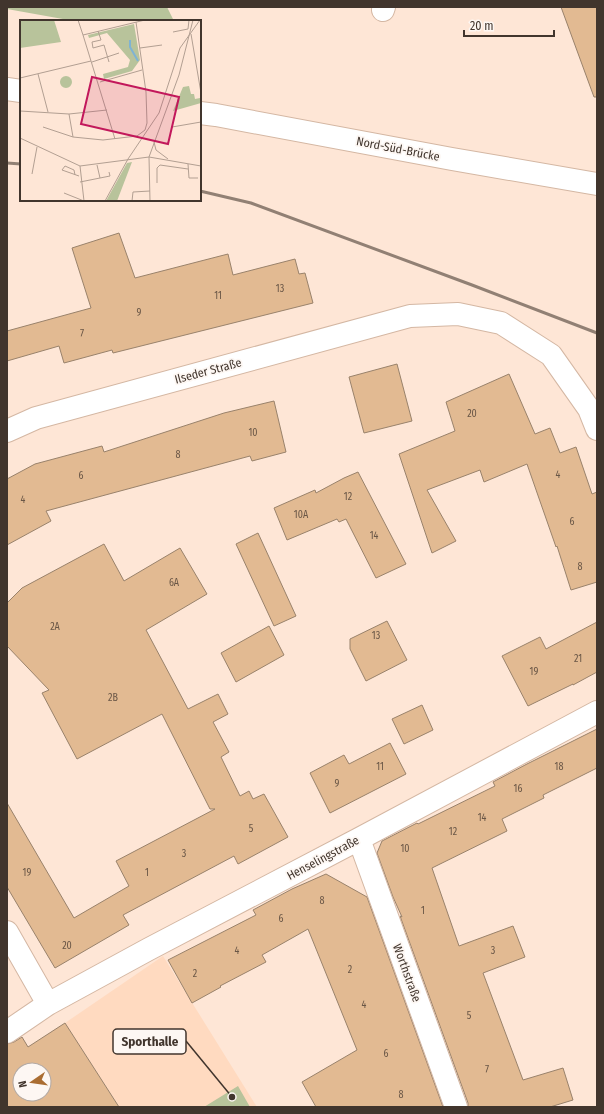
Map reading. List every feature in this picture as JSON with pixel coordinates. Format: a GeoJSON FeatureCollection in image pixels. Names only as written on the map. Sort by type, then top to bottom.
{"type":"FeatureCollection","features":[{"type":"Feature","properties":{"kind":"street"},"geometry":{"type":"LineString","coordinates":[[7,89],[20,91]]}},
{"type":"Feature","properties":{"kind":"street","name":"Nord-Süd-Brücke"},"geometry":{"type":"LineString","coordinates":[[201,113],[597,184]]}},
{"type":"Feature","properties":{"kind":"street","name":"Ilseder Straße"},"geometry":{"type":"LineString","coordinates":[[7,431],[36,418],[410,316],[458,314],[501,323],[551,355],[589,409],[597,429]]}},
{"type":"Feature","properties":{"kind":"street","name":"Henselingstraße"},"geometry":{"type":"LineString","coordinates":[[7,1032],[48,1004],[149,949],[597,712]]}},
{"type":"Feature","properties":{"kind":"street","name":"Worthstraße"},"geometry":{"type":"LineString","coordinates":[[359,839],[456,1107]]}},
{"type":"Feature","properties":{"kind":"street"},"geometry":{"type":"LineString","coordinates":[[7,932],[48,1004]]}},
{"type":"Feature","properties":{"kind":"shaded area"},"geometry":{"type":"Polygon","coordinates":[[[163,956],[257,1107],[105,1107],[115,1100],[65,1023],[163,956]]]}},
{"type":"Feature","properties":{"kind":"green space"},"geometry":{"type":"Polygon","coordinates":[[[7,7],[167,7],[174,20],[68,20],[7,9],[7,7]]]}},
{"type":"Feature","properties":{"kind":"green space"},"geometry":{"type":"Polygon","coordinates":[[[238,1086],[250,1107],[204,1107],[238,1086]]]}},
{"type":"Feature","properties":{"kind":"building"},"geometry":{"type":"Polygon","coordinates":[[[561,7],[597,7],[597,97],[594,97],[561,7]]]}},
{"type":"Feature","properties":{"kind":"building"},"geometry":{"type":"Polygon","coordinates":[[[119,233],[135,278],[228,254],[233,275],[295,259],[299,274],[305,273],[313,303],[113,353],[112,350],[64,363],[59,346],[7,361],[7,331],[91,308],[72,248],[119,233]]]}},
{"type":"Feature","properties":{"kind":"building"},"geometry":{"type":"Polygon","coordinates":[[[397,364],[412,421],[364,433],[349,377],[397,364]]]}},
{"type":"Feature","properties":{"kind":"building"},"geometry":{"type":"Polygon","coordinates":[[[509,374],[535,434],[550,428],[560,453],[576,447],[592,494],[597,492],[597,582],[571,590],[557,546],[556,547],[527,464],[484,482],[480,470],[427,490],[456,541],[432,553],[399,454],[455,431],[446,402],[509,374]]]}},
{"type":"Feature","properties":{"kind":"building"},"geometry":{"type":"Polygon","coordinates":[[[274,401],[286,452],[252,461],[250,456],[46,511],[51,521],[7,545],[7,479],[35,464],[102,446],[104,452],[224,413],[274,401]]]}},
{"type":"Feature","properties":{"kind":"building"},"geometry":{"type":"Polygon","coordinates":[[[358,472],[406,564],[376,578],[346,519],[339,522],[337,519],[287,540],[274,508],[315,490],[316,493],[358,472]]]}},
{"type":"Feature","properties":{"kind":"building"},"geometry":{"type":"Polygon","coordinates":[[[258,533],[296,616],[274,626],[236,544],[258,533]]]}},
{"type":"Feature","properties":{"kind":"building"},"geometry":{"type":"Polygon","coordinates":[[[104,544],[124,581],[180,548],[207,594],[146,630],[188,709],[218,694],[228,714],[213,722],[229,752],[221,757],[240,796],[249,791],[253,799],[264,794],[288,837],[238,864],[234,856],[123,915],[129,925],[55,968],[7,887],[7,803],[74,918],[129,886],[116,861],[215,809],[210,809],[162,714],[77,759],[42,693],[49,690],[7,646],[7,603],[22,588],[104,544]]]}},
{"type":"Feature","properties":{"kind":"building"},"geometry":{"type":"Polygon","coordinates":[[[387,621],[407,660],[366,681],[350,649],[350,639],[387,621]]]}},
{"type":"Feature","properties":{"kind":"building"},"geometry":{"type":"Polygon","coordinates":[[[597,622],[597,672],[528,706],[502,656],[540,637],[546,649],[597,622]]]}},
{"type":"Feature","properties":{"kind":"building"},"geometry":{"type":"Polygon","coordinates":[[[269,626],[284,655],[236,682],[221,653],[269,626]]]}},
{"type":"Feature","properties":{"kind":"building"},"geometry":{"type":"Polygon","coordinates":[[[422,705],[433,730],[404,744],[392,719],[422,705]]]}},
{"type":"Feature","properties":{"kind":"building"},"geometry":{"type":"Polygon","coordinates":[[[597,729],[597,768],[543,795],[544,798],[502,819],[507,831],[432,868],[459,946],[513,926],[525,957],[483,973],[523,1080],[563,1068],[573,1100],[550,1107],[468,1107],[468,1103],[400,916],[402,917],[377,853],[382,841],[495,786],[493,782],[597,729]]]}},
{"type":"Feature","properties":{"kind":"building"},"geometry":{"type":"Polygon","coordinates":[[[390,743],[406,774],[330,813],[310,773],[344,755],[349,764],[390,743]]]}},
{"type":"Feature","properties":{"kind":"building"},"geometry":{"type":"Polygon","coordinates":[[[326,874],[367,897],[443,1107],[316,1107],[302,1082],[357,1050],[308,929],[262,955],[266,962],[220,986],[221,987],[192,1003],[168,960],[256,915],[253,910],[292,889],[326,874]]]}},
{"type":"Feature","properties":{"kind":"building"},"geometry":{"type":"Polygon","coordinates":[[[65,1023],[119,1107],[7,1107],[7,1044],[22,1037],[28,1047],[65,1023]]]}},
{"type":"Feature","properties":{"kind":"railway"},"geometry":{"type":"LineString","coordinates":[[7,163],[20,164]]}},
{"type":"Feature","properties":{"kind":"railway"},"geometry":{"type":"LineString","coordinates":[[201,191],[251,203],[597,333]]}},
{"type":"Feature","properties":{"kind":"place","name":"Sporthalle"},"geometry":{"type":"Point","coordinates":[232,1097]}}]}
